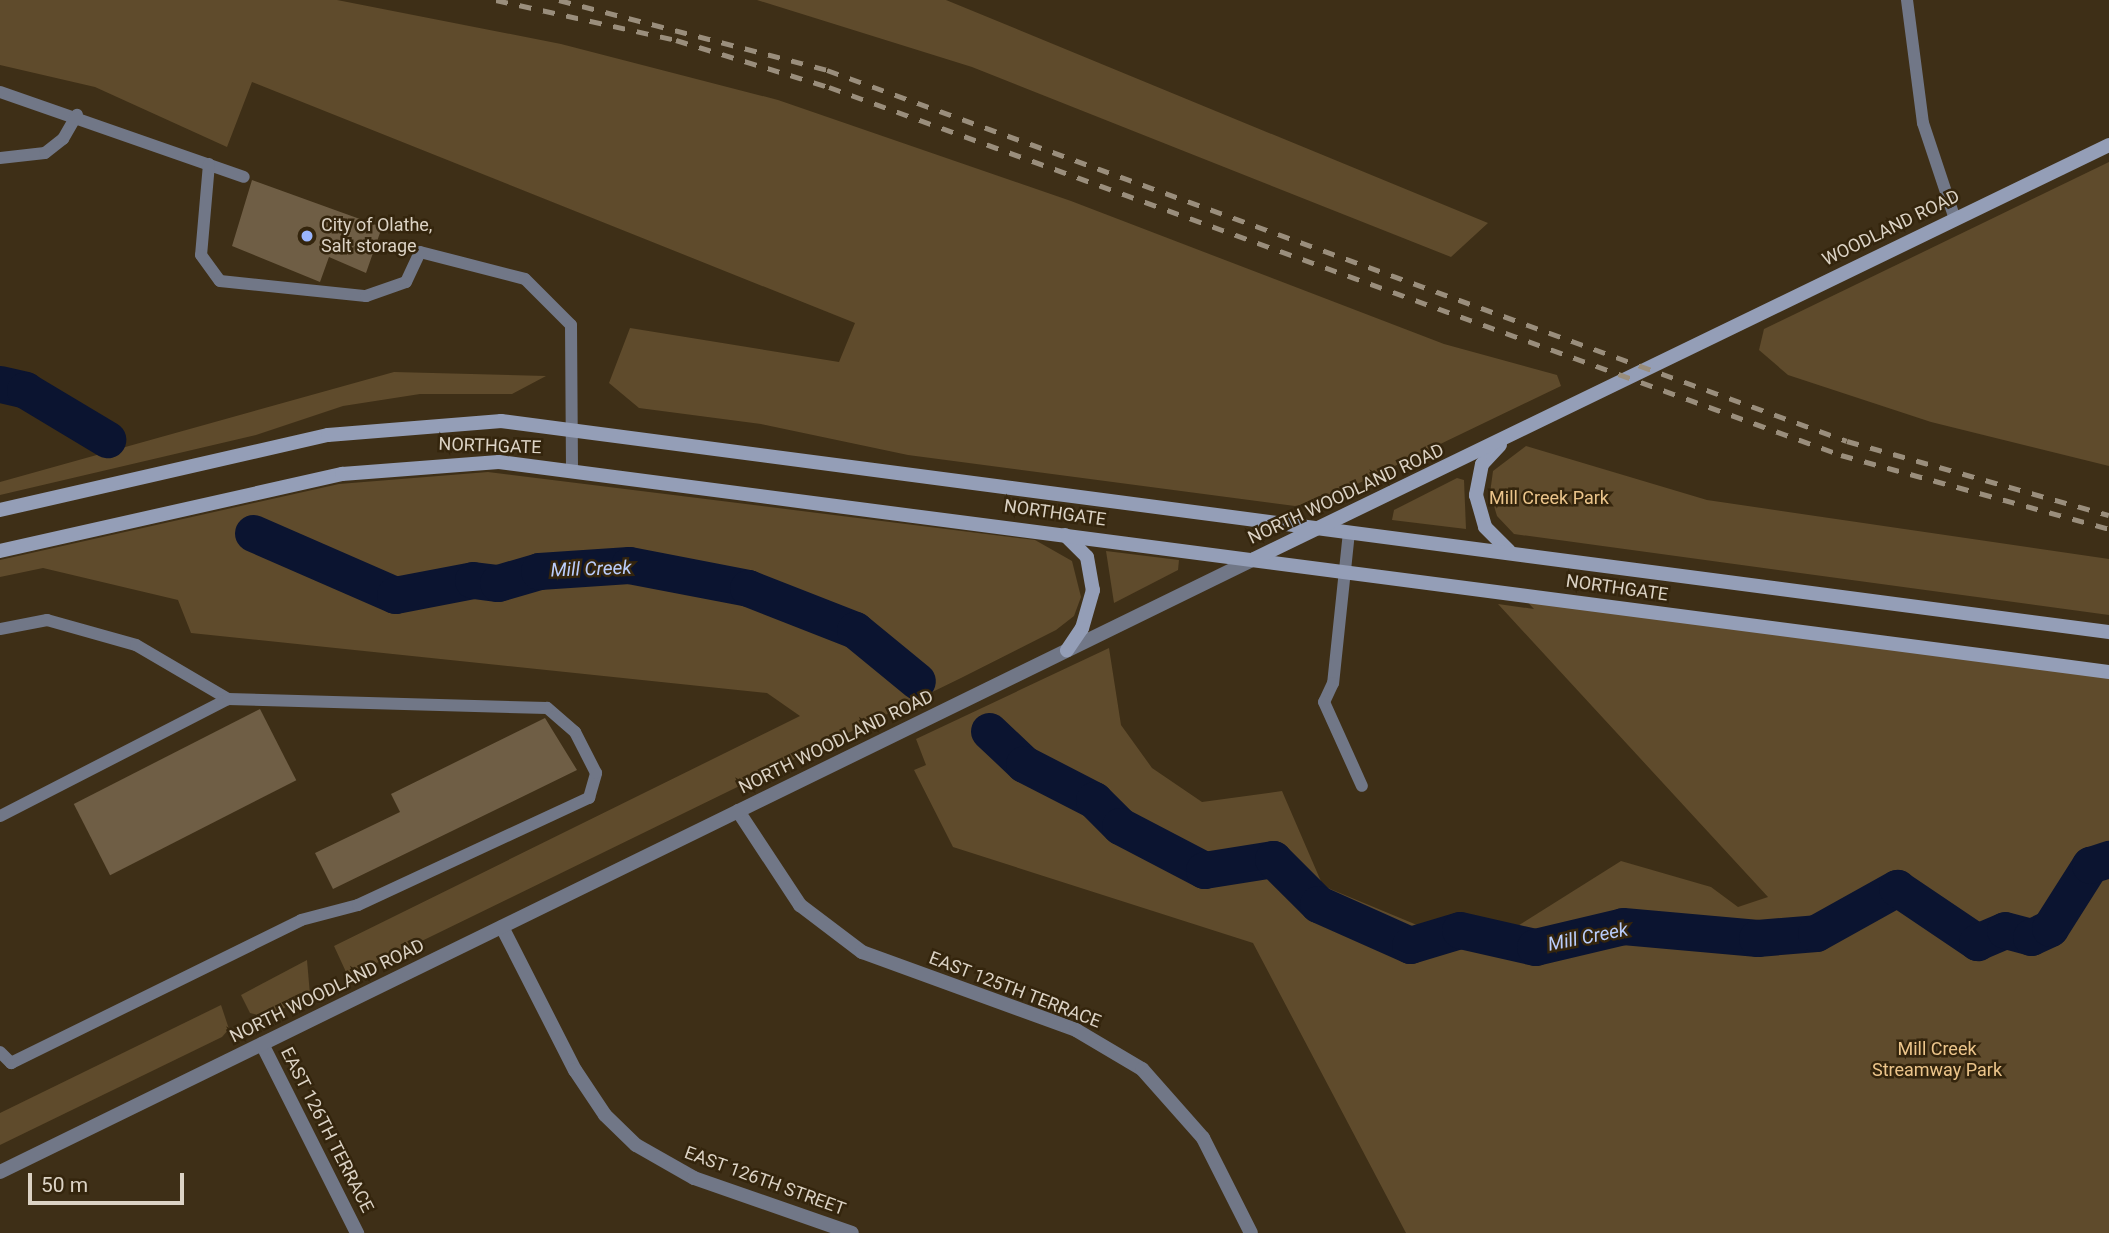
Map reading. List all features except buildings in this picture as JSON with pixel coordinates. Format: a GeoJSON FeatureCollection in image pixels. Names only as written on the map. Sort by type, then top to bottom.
{"type":"FeatureCollection","features":[{"type":"Feature","properties":{"kind":"main road","name":"WOODLAND ROAD"},"geometry":{"type":"LineString","coordinates":[[1690,346],[2109,145]]}},
{"type":"Feature","properties":{"kind":"main road","name":"NORTH WOODLAND ROAD"},"geometry":{"type":"LineString","coordinates":[[1254,559],[1509,437],[1690,346]]}},
{"type":"Feature","properties":{"kind":"main road","name":"NORTHGATE"},"geometry":{"type":"LineString","coordinates":[[0,510],[328,435],[501,421],[2109,632]]}},
{"type":"Feature","properties":{"kind":"main road"},"geometry":{"type":"LineString","coordinates":[[1509,437],[1482,464],[1476,495],[1485,527],[1513,553]]}},
{"type":"Feature","properties":{"kind":"main road","name":"NORTHGATE"},"geometry":{"type":"LineString","coordinates":[[0,551],[342,474],[472,462],[572,469],[2109,672]]}},
{"type":"Feature","properties":{"kind":"main road"},"geometry":{"type":"LineString","coordinates":[[1064,534],[1087,557],[1093,590],[1083,628],[1068,650]]}},
{"type":"Feature","properties":{"kind":"street","name":"NORTH WOODLAND ROAD"},"geometry":{"type":"LineString","coordinates":[[0,1172],[1254,559]]}},
{"type":"Feature","properties":{"kind":"street","name":"EAST 125TH TERRACE"},"geometry":{"type":"LineString","coordinates":[[738,811],[800,905],[862,952],[1076,1030],[1142,1069],[1203,1138],[1251,1233]]}},
{"type":"Feature","properties":{"kind":"street","name":"EAST 126TH STREET"},"geometry":{"type":"LineString","coordinates":[[502,927],[575,1070],[628,1138],[694,1178],[852,1233]]}},
{"type":"Feature","properties":{"kind":"street","name":"EAST 126TH TERRACE"},"geometry":{"type":"LineString","coordinates":[[262,1044],[357,1233]]}},
{"type":"Feature","properties":{"kind":"lane"},"geometry":{"type":"LineString","coordinates":[[1907,0],[1923,123],[1955,219]]}},
{"type":"Feature","properties":{"kind":"lane"},"geometry":{"type":"LineString","coordinates":[[0,92],[77,115],[244,177]]}},
{"type":"Feature","properties":{"kind":"lane"},"geometry":{"type":"LineString","coordinates":[[0,158],[45,153],[63,139],[77,115]]}},
{"type":"Feature","properties":{"kind":"lane"},"geometry":{"type":"LineString","coordinates":[[209,164],[201,255],[220,281],[366,296],[405,282],[420,252],[525,279],[571,325],[576,429],[572,469]]}},
{"type":"Feature","properties":{"kind":"lane"},"geometry":{"type":"LineString","coordinates":[[1349,532],[1333,683],[1325,702],[1362,786]]}},
{"type":"Feature","properties":{"kind":"lane"},"geometry":{"type":"LineString","coordinates":[[0,629],[47,620],[136,645],[228,699]]}},
{"type":"Feature","properties":{"kind":"lane"},"geometry":{"type":"LineString","coordinates":[[0,816],[228,699],[547,708],[575,732],[596,774],[589,798],[358,905],[301,920],[11,1063],[0,1052]]}},
{"type":"Feature","properties":{"kind":"green space"},"geometry":{"type":"Polygon","coordinates":[[[0,0],[337,0],[561,44],[778,100],[1071,201],[1444,344],[1557,375],[1561,386],[1324,500],[1295,506],[908,455],[761,424],[639,408],[609,383],[630,328],[839,362],[855,323],[252,82],[227,147],[95,87],[0,65],[0,0]]]}},
{"type":"Feature","properties":{"kind":"green space"},"geometry":{"type":"Polygon","coordinates":[[[757,0],[946,0],[1488,223],[1451,257],[972,67],[757,0]]]}},
{"type":"Feature","properties":{"kind":"green space"},"geometry":{"type":"Polygon","coordinates":[[[2109,162],[2109,466],[1931,422],[1788,375],[1759,350],[1764,329],[2109,162]]]}},
{"type":"Feature","properties":{"kind":"green space"},"geometry":{"type":"Polygon","coordinates":[[[394,372],[546,376],[512,394],[420,394],[343,406],[256,435],[0,495],[0,482],[394,372]]]}},
{"type":"Feature","properties":{"kind":"green space","name":"Mill Creek Park"},"geometry":{"type":"Polygon","coordinates":[[[1526,446],[1707,500],[2109,559],[2109,615],[1514,534],[1497,516],[1490,493],[1493,471],[1526,446]]]}},
{"type":"Feature","properties":{"kind":"green space"},"geometry":{"type":"Polygon","coordinates":[[[488,472],[1035,540],[1072,561],[1081,597],[1074,616],[1056,630],[354,974],[346,972],[334,946],[800,716],[767,693],[191,633],[178,600],[43,568],[0,577],[0,560],[339,484],[488,472]]]}},
{"type":"Feature","properties":{"kind":"green space"},"geometry":{"type":"Polygon","coordinates":[[[1457,478],[1464,480],[1466,529],[1392,520],[1394,510],[1457,478]]]}},
{"type":"Feature","properties":{"kind":"green space"},"geometry":{"type":"Polygon","coordinates":[[[1106,551],[1179,560],[1178,570],[1114,603],[1106,551]]]}},
{"type":"Feature","properties":{"kind":"green space","name":"Mill Creek Streamway Park"},"geometry":{"type":"Polygon","coordinates":[[[1520,594],[2109,672],[2109,1233],[1406,1233],[1253,943],[953,847],[914,770],[926,765],[916,739],[1109,648],[1121,725],[1152,768],[1202,802],[1282,791],[1323,886],[1417,925],[1497,939],[1621,861],[1711,887],[1738,907],[1768,897],[1498,604],[1534,609],[1520,594]]]}},
{"type":"Feature","properties":{"kind":"green space"},"geometry":{"type":"Polygon","coordinates":[[[307,960],[310,995],[266,1017],[250,1013],[241,995],[307,960]]]}},
{"type":"Feature","properties":{"kind":"green space"},"geometry":{"type":"Polygon","coordinates":[[[221,1005],[229,1029],[222,1037],[0,1145],[0,1113],[221,1005]]]}},
{"type":"Feature","properties":{"kind":"waterway","name":"Mill Creek"},"geometry":{"type":"LineString","coordinates":[[0,384],[25,390],[107,439]]}},
{"type":"Feature","properties":{"kind":"waterway","name":"Mill Creek"},"geometry":{"type":"LineString","coordinates":[[253,533],[395,595],[473,580],[498,583],[539,571],[629,565],[748,588],[855,630],[917,681]]}},
{"type":"Feature","properties":{"kind":"waterway","name":"Mill Creek"},"geometry":{"type":"LineString","coordinates":[[989,731],[1024,764],[1094,800],[1120,826],[1204,870],[1273,859],[1318,904],[1410,945],[1460,930],[1535,947],[1623,926],[1757,938],[1816,933],[1897,888],[1977,942],[2005,930],[2031,937],[2050,928],[2090,865],[2109,859]]}},
{"type":"Feature","properties":{"kind":"railway"},"geometry":{"type":"LineString","coordinates":[[496,0],[676,40],[829,87],[1841,455],[2109,529]]}},
{"type":"Feature","properties":{"kind":"railway"},"geometry":{"type":"LineString","coordinates":[[559,0],[827,70],[1847,441],[2109,515]]}},
{"type":"Feature","properties":{"kind":"place","name":"City of Olathe, Salt storage"},"geometry":{"type":"Point","coordinates":[307,236]}}]}
